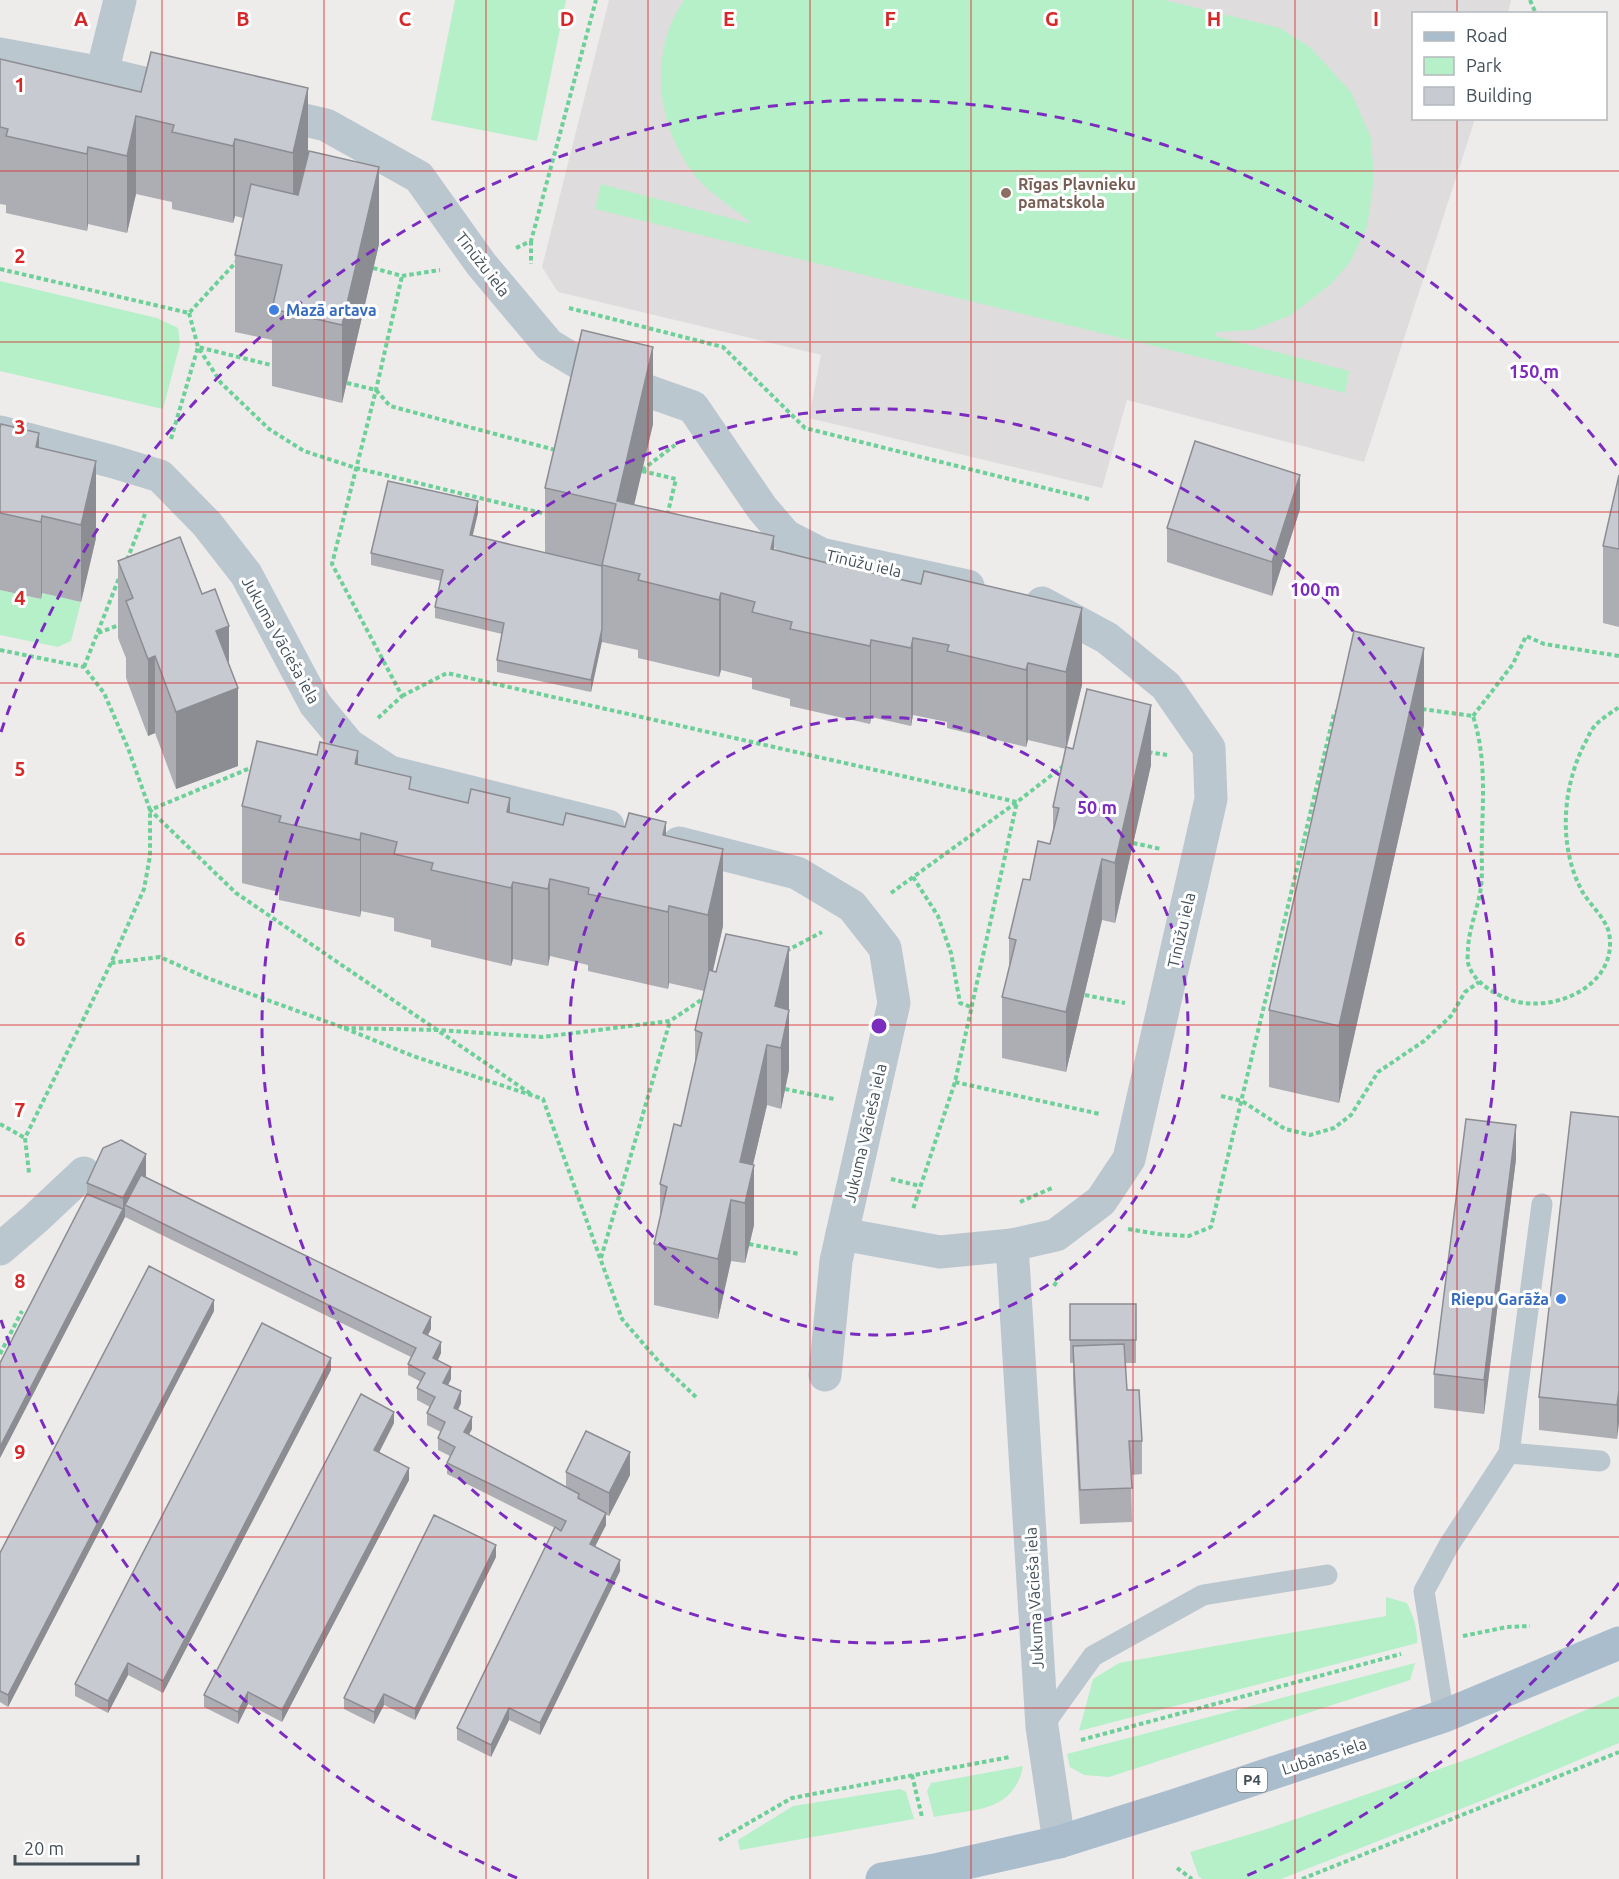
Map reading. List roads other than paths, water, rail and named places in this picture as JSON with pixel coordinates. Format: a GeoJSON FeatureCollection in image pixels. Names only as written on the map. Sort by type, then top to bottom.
{"type":"FeatureCollection","features":[{"type":"Feature","properties":{"kind":"main road","name":"Lubānas iela"},"geometry":{"type":"LineString","coordinates":[[882,1879],[935,1870],[1059,1842],[1444,1716],[1619,1643]]}},
{"type":"Feature","properties":{"kind":"street"},"geometry":{"type":"LineString","coordinates":[[102,73],[120,0]]}},
{"type":"Feature","properties":{"kind":"street","name":"Tīnūžu iela"},"geometry":{"type":"LineString","coordinates":[[0,54],[102,73],[326,125],[418,177],[481,264],[549,345],[594,372],[693,407],[762,508],[786,536],[821,554],[1042,603],[1107,638],[1166,686],[1209,748],[1210,799],[1129,1160],[1101,1201],[1056,1235],[1012,1245]]}},
{"type":"Feature","properties":{"kind":"street","name":"Jukuma Vācieša iela"},"geometry":{"type":"LineString","coordinates":[[0,432],[160,476],[207,524],[246,574],[315,704],[349,745],[390,772],[797,873],[852,906],[860,915],[885,948],[894,1003],[839,1247],[825,1375]]}},
{"type":"Feature","properties":{"kind":"street"},"geometry":{"type":"LineString","coordinates":[[0,1249],[84,1173]]}},
{"type":"Feature","properties":{"kind":"street"},"geometry":{"type":"LineString","coordinates":[[839,1247],[940,1252],[1012,1245]]}},
{"type":"Feature","properties":{"kind":"street","name":"Jukuma Vācieša iela"},"geometry":{"type":"LineString","coordinates":[[1012,1245],[1044,1739],[1059,1842]]}},
{"type":"Feature","properties":{"kind":"lane"},"geometry":{"type":"LineString","coordinates":[[1444,1716],[1424,1590],[1449,1545],[1509,1453],[1542,1204]]}},
{"type":"Feature","properties":{"kind":"lane"},"geometry":{"type":"LineString","coordinates":[[1509,1453],[1600,1461]]}},
{"type":"Feature","properties":{"kind":"lane"},"geometry":{"type":"LineString","coordinates":[[1044,1739],[1093,1656],[1203,1595],[1327,1575]]}},
{"type":"Feature","properties":{"kind":"place","name":"Rīgas Pļavnieku pamatskola"},"geometry":{"type":"Point","coordinates":[1006,193]}},
{"type":"Feature","properties":{"kind":"place","name":"Mazā artava"},"geometry":{"type":"Point","coordinates":[274,310]}},
{"type":"Feature","properties":{"kind":"place","name":"Riepu Garāža"},"geometry":{"type":"Point","coordinates":[1561,1299]}}]}
